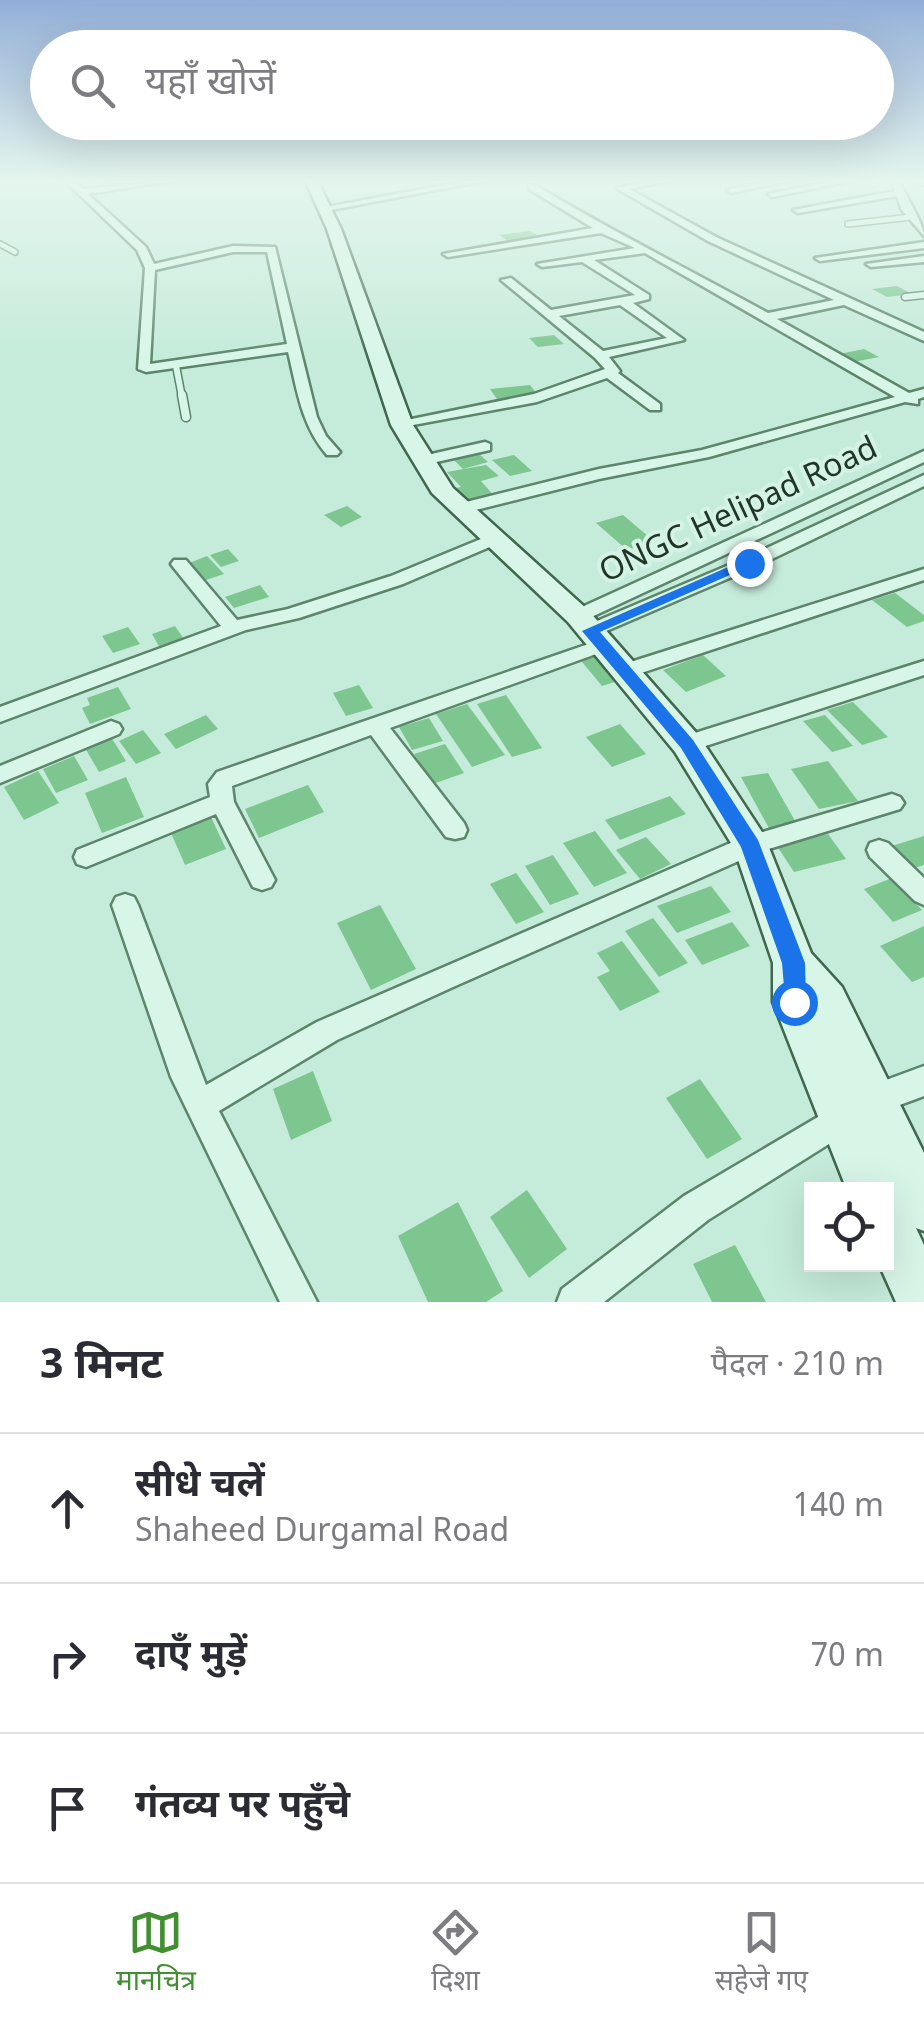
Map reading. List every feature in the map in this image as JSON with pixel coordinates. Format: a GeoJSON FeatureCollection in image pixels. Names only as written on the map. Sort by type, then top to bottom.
{"type":"FeatureCollection","features":[{"type":"Feature","properties":{"kind":"street"},"geometry":{"type":"LineString","coordinates":[[132,241],[142,250],[150,268],[143,366],[176,366],[294,347]]}},
{"type":"Feature","properties":{"kind":"street"},"geometry":{"type":"LineString","coordinates":[[337,241],[402,426],[422,460],[460,509],[599,641],[687,744],[751,845],[794,963],[826,1001],[857,1109],[871,1182]]}},
{"type":"Feature","properties":{"kind":"street"},"geometry":{"type":"LineString","coordinates":[[448,254],[533,241]]}},
{"type":"Feature","properties":{"kind":"street"},"geometry":{"type":"LineString","coordinates":[[627,241],[924,406]]}},
{"type":"Feature","properties":{"kind":"street"},"geometry":{"type":"LineString","coordinates":[[716,241],[924,337]]}},
{"type":"Feature","properties":{"kind":"street"},"geometry":{"type":"LineString","coordinates":[[820,258],[924,245]]}},
{"type":"Feature","properties":{"kind":"street"},"geometry":{"type":"LineString","coordinates":[[150,268],[232,249],[271,249],[310,417],[319,437],[332,452]]}},
{"type":"Feature","properties":{"kind":"street"},"geometry":{"type":"LineString","coordinates":[[542,264],[646,249]]}},
{"type":"Feature","properties":{"kind":"street"},"geometry":{"type":"LineString","coordinates":[[549,314],[645,296],[585,259]]}},
{"type":"Feature","properties":{"kind":"street"},"geometry":{"type":"LineString","coordinates":[[868,265],[924,259]]}},
{"type":"Feature","properties":{"kind":"street"},"geometry":{"type":"LineString","coordinates":[[507,280],[600,354],[612,368],[610,374]]}},
{"type":"Feature","properties":{"kind":"street"},"geometry":{"type":"LineString","coordinates":[[762,318],[845,301]]}},
{"type":"Feature","properties":{"kind":"street"},"geometry":{"type":"LineString","coordinates":[[600,354],[678,340],[624,302]]}},
{"type":"Feature","properties":{"kind":"street"},"geometry":{"type":"LineString","coordinates":[[402,426],[537,398],[610,374]]}},
{"type":"Feature","properties":{"kind":"street"},"geometry":{"type":"LineString","coordinates":[[610,374],[655,407]]}},
{"type":"Feature","properties":{"kind":"street"},"geometry":{"type":"LineString","coordinates":[[460,509],[599,474],[704,454],[924,393]]}},
{"type":"Feature","properties":{"kind":"street"},"geometry":{"type":"LineString","coordinates":[[422,460],[485,447]]}},
{"type":"Feature","properties":{"kind":"street","name":"ONGC Helipad Road"},"geometry":{"type":"LineString","coordinates":[[599,641],[924,456]]}},
{"type":"Feature","properties":{"kind":"street"},"geometry":{"type":"LineString","coordinates":[[262,880],[222,802],[220,784],[225,778],[599,641],[749,563],[924,480]]}},
{"type":"Feature","properties":{"kind":"street"},"geometry":{"type":"LineString","coordinates":[[0,715],[233,628],[377,587],[493,539]]}},
{"type":"Feature","properties":{"kind":"street"},"geometry":{"type":"LineString","coordinates":[[180,564],[233,628]]}},
{"type":"Feature","properties":{"kind":"street"},"geometry":{"type":"LineString","coordinates":[[599,641],[924,574]]}},
{"type":"Feature","properties":{"kind":"street"},"geometry":{"type":"LineString","coordinates":[[687,744],[924,668]]}},
{"type":"Feature","properties":{"kind":"street"},"geometry":{"type":"LineString","coordinates":[[376,725],[455,830]]}},
{"type":"Feature","properties":{"kind":"street"},"geometry":{"type":"LineString","coordinates":[[0,775],[111,729]]}},
{"type":"Feature","properties":{"kind":"street"},"geometry":{"type":"LineString","coordinates":[[86,857],[222,802]]}},
{"type":"Feature","properties":{"kind":"street"},"geometry":{"type":"LineString","coordinates":[[200,1105],[327,1032],[751,845],[892,803]]}},
{"type":"Feature","properties":{"kind":"street"},"geometry":{"type":"LineString","coordinates":[[879,850],[924,894]]}},
{"type":"Feature","properties":{"kind":"street"},"geometry":{"type":"LineString","coordinates":[[125,906],[186,1078],[299,1302]]}},
{"type":"Feature","properties":{"kind":"street"},"geometry":{"type":"LineString","coordinates":[[575,1302],[696,1208],[857,1109],[924,1081]]}},
{"type":"Feature","properties":{"kind":"street"},"geometry":{"type":"LineString","coordinates":[[857,1109],[924,1206]]}},
{"type":"Feature","properties":{"kind":"street"},"geometry":{"type":"LineString","coordinates":[[894,1239],[923,1302]]}},
{"type":"Feature","properties":{"kind":"lane"},"geometry":{"type":"LineString","coordinates":[[0,244],[15,252]]}},
{"type":"Feature","properties":{"kind":"lane"},"geometry":{"type":"LineString","coordinates":[[905,297],[924,295]]}},
{"type":"Feature","properties":{"kind":"lane"},"geometry":{"type":"LineString","coordinates":[[176,366],[186,417]]}},
{"type":"Feature","properties":{"kind":"building"},"geometry":{"type":"Polygon","coordinates":[[[897,286],[912,294],[887,297],[872,289],[897,286]]]}},
{"type":"Feature","properties":{"kind":"building"},"geometry":{"type":"Polygon","coordinates":[[[554,335],[564,344],[538,347],[529,338],[554,335]]]}},
{"type":"Feature","properties":{"kind":"building"},"geometry":{"type":"Polygon","coordinates":[[[864,349],[879,357],[853,362],[839,354],[864,349]]]}},
{"type":"Feature","properties":{"kind":"building"},"geometry":{"type":"Polygon","coordinates":[[[530,385],[537,394],[497,399],[490,389],[530,385]]]}},
{"type":"Feature","properties":{"kind":"building"},"geometry":{"type":"Polygon","coordinates":[[[478,453],[488,462],[463,469],[453,459],[478,453]]]}},
{"type":"Feature","properties":{"kind":"building"},"geometry":{"type":"Polygon","coordinates":[[[514,455],[532,471],[510,476],[492,460],[514,455]]]}},
{"type":"Feature","properties":{"kind":"building"},"geometry":{"type":"Polygon","coordinates":[[[486,465],[499,476],[481,481],[496,498],[472,504],[455,488],[461,487],[447,472],[486,465]]]}},
{"type":"Feature","properties":{"kind":"building"},"geometry":{"type":"Polygon","coordinates":[[[347,506],[362,517],[341,527],[324,515],[347,506]]]}},
{"type":"Feature","properties":{"kind":"building"},"geometry":{"type":"Polygon","coordinates":[[[623,515],[655,542],[627,550],[596,523],[623,515]]]}},
{"type":"Feature","properties":{"kind":"building"},"geometry":{"type":"Polygon","coordinates":[[[228,549],[239,561],[221,567],[210,555],[228,549]]]}},
{"type":"Feature","properties":{"kind":"building"},"geometry":{"type":"Polygon","coordinates":[[[207,556],[224,574],[206,580],[189,563],[207,556]]]}},
{"type":"Feature","properties":{"kind":"building"},"geometry":{"type":"Polygon","coordinates":[[[260,585],[269,597],[234,608],[225,597],[260,585]]]}},
{"type":"Feature","properties":{"kind":"building"},"geometry":{"type":"Polygon","coordinates":[[[895,593],[924,615],[924,621],[907,627],[872,600],[895,593]]]}},
{"type":"Feature","properties":{"kind":"building"},"geometry":{"type":"Polygon","coordinates":[[[175,626],[184,639],[160,648],[152,634],[175,626]]]}},
{"type":"Feature","properties":{"kind":"building"},"geometry":{"type":"Polygon","coordinates":[[[128,627],[140,644],[113,653],[102,636],[128,627]]]}},
{"type":"Feature","properties":{"kind":"building"},"geometry":{"type":"Polygon","coordinates":[[[599,649],[624,679],[602,686],[578,657],[599,649]]]}},
{"type":"Feature","properties":{"kind":"building"},"geometry":{"type":"Polygon","coordinates":[[[703,655],[726,676],[686,692],[663,670],[703,655]]]}},
{"type":"Feature","properties":{"kind":"building"},"geometry":{"type":"Polygon","coordinates":[[[359,685],[373,708],[346,716],[333,693],[359,685]]]}},
{"type":"Feature","properties":{"kind":"building"},"geometry":{"type":"Polygon","coordinates":[[[118,687],[131,709],[90,724],[82,708],[90,705],[87,698],[118,687]]]}},
{"type":"Feature","properties":{"kind":"building"},"geometry":{"type":"Polygon","coordinates":[[[506,695],[542,748],[512,757],[477,704],[506,695]]]}},
{"type":"Feature","properties":{"kind":"building"},"geometry":{"type":"Polygon","coordinates":[[[853,702],[888,737],[862,745],[827,710],[853,702]]]}},
{"type":"Feature","properties":{"kind":"building"},"geometry":{"type":"Polygon","coordinates":[[[467,704],[505,755],[472,767],[436,714],[467,704]]]}},
{"type":"Feature","properties":{"kind":"building"},"geometry":{"type":"Polygon","coordinates":[[[206,715],[218,729],[176,749],[164,734],[206,715]]]}},
{"type":"Feature","properties":{"kind":"building"},"geometry":{"type":"Polygon","coordinates":[[[825,715],[853,746],[832,752],[803,721],[825,715]]]}},
{"type":"Feature","properties":{"kind":"building"},"geometry":{"type":"Polygon","coordinates":[[[429,718],[443,741],[412,750],[399,727],[429,718]]]}},
{"type":"Feature","properties":{"kind":"building"},"geometry":{"type":"Polygon","coordinates":[[[620,724],[646,754],[612,767],[586,737],[620,724]]]}},
{"type":"Feature","properties":{"kind":"building"},"geometry":{"type":"Polygon","coordinates":[[[143,730],[161,753],[136,764],[119,741],[143,730]]]}},
{"type":"Feature","properties":{"kind":"building"},"geometry":{"type":"Polygon","coordinates":[[[111,737],[126,761],[99,772],[85,748],[111,737]]]}},
{"type":"Feature","properties":{"kind":"building"},"geometry":{"type":"Polygon","coordinates":[[[445,744],[464,773],[433,784],[414,754],[445,744]]]}},
{"type":"Feature","properties":{"kind":"building"},"geometry":{"type":"Polygon","coordinates":[[[74,756],[88,780],[56,793],[43,769],[74,756]]]}},
{"type":"Feature","properties":{"kind":"building"},"geometry":{"type":"Polygon","coordinates":[[[828,761],[858,801],[819,809],[791,769],[828,761]]]}},
{"type":"Feature","properties":{"kind":"building"},"geometry":{"type":"Polygon","coordinates":[[[38,771],[59,803],[24,820],[4,787],[38,771]]]}},
{"type":"Feature","properties":{"kind":"building"},"geometry":{"type":"Polygon","coordinates":[[[768,773],[799,828],[771,832],[741,777],[768,773]]]}},
{"type":"Feature","properties":{"kind":"building"},"geometry":{"type":"Polygon","coordinates":[[[126,777],[144,817],[102,833],[85,793],[126,777]]]}},
{"type":"Feature","properties":{"kind":"building"},"geometry":{"type":"Polygon","coordinates":[[[308,785],[324,812],[259,838],[245,809],[308,785]]]}},
{"type":"Feature","properties":{"kind":"building"},"geometry":{"type":"Polygon","coordinates":[[[670,796],[686,814],[620,840],[605,820],[670,796]]]}},
{"type":"Feature","properties":{"kind":"building"},"geometry":{"type":"Polygon","coordinates":[[[211,817],[226,849],[185,865],[171,833],[211,817]]]}},
{"type":"Feature","properties":{"kind":"building"},"geometry":{"type":"Polygon","coordinates":[[[595,831],[627,873],[594,887],[563,843],[595,831]]]}},
{"type":"Feature","properties":{"kind":"building"},"geometry":{"type":"Polygon","coordinates":[[[828,834],[846,859],[794,872],[777,846],[828,834]]]}},
{"type":"Feature","properties":{"kind":"building"},"geometry":{"type":"Polygon","coordinates":[[[924,836],[924,865],[905,871],[885,848],[924,836]]]}},
{"type":"Feature","properties":{"kind":"building"},"geometry":{"type":"Polygon","coordinates":[[[646,837],[671,864],[640,879],[616,850],[646,837]]]}},
{"type":"Feature","properties":{"kind":"building"},"geometry":{"type":"Polygon","coordinates":[[[553,855],[579,894],[550,905],[525,866],[553,855]]]}},
{"type":"Feature","properties":{"kind":"building"},"geometry":{"type":"Polygon","coordinates":[[[516,873],[544,912],[516,924],[490,884],[516,873]]]}},
{"type":"Feature","properties":{"kind":"building"},"geometry":{"type":"Polygon","coordinates":[[[892,878],[922,910],[893,922],[864,889],[892,878]]]}},
{"type":"Feature","properties":{"kind":"building"},"geometry":{"type":"Polygon","coordinates":[[[711,886],[731,912],[677,933],[657,906],[711,886]]]}},
{"type":"Feature","properties":{"kind":"building"},"geometry":{"type":"Polygon","coordinates":[[[380,905],[416,969],[371,990],[337,923],[380,905]]]}},
{"type":"Feature","properties":{"kind":"building"},"geometry":{"type":"Polygon","coordinates":[[[653,918],[688,963],[659,977],[625,931],[653,918]]]}},
{"type":"Feature","properties":{"kind":"building"},"geometry":{"type":"Polygon","coordinates":[[[732,922],[750,946],[702,965],[685,940],[732,922]]]}},
{"type":"Feature","properties":{"kind":"building"},"geometry":{"type":"Polygon","coordinates":[[[924,926],[924,977],[912,982],[880,946],[924,926]]]}},
{"type":"Feature","properties":{"kind":"building"},"geometry":{"type":"Polygon","coordinates":[[[622,941],[660,992],[620,1011],[597,977],[610,971],[597,953],[622,941]]]}},
{"type":"Feature","properties":{"kind":"building"},"geometry":{"type":"Polygon","coordinates":[[[313,1071],[332,1121],[291,1140],[273,1089],[313,1071]]]}},
{"type":"Feature","properties":{"kind":"building"},"geometry":{"type":"Polygon","coordinates":[[[700,1079],[742,1139],[707,1159],[666,1098],[700,1079]]]}},
{"type":"Feature","properties":{"kind":"building"},"geometry":{"type":"Polygon","coordinates":[[[527,1190],[567,1249],[529,1278],[490,1217],[527,1190]]]}},
{"type":"Feature","properties":{"kind":"building"},"geometry":{"type":"Polygon","coordinates":[[[458,1202],[503,1291],[486,1302],[428,1302],[398,1236],[458,1202]]]}},
{"type":"Feature","properties":{"kind":"building"},"geometry":{"type":"Polygon","coordinates":[[[735,1245],[766,1302],[712,1302],[693,1264],[735,1245]]]}},
{"type":"Feature","properties":{"kind":"route"},"geometry":{"type":"LineString","coordinates":[[749,563],[590,631],[687,744],[751,845],[794,963],[794,1002]]}}]}
